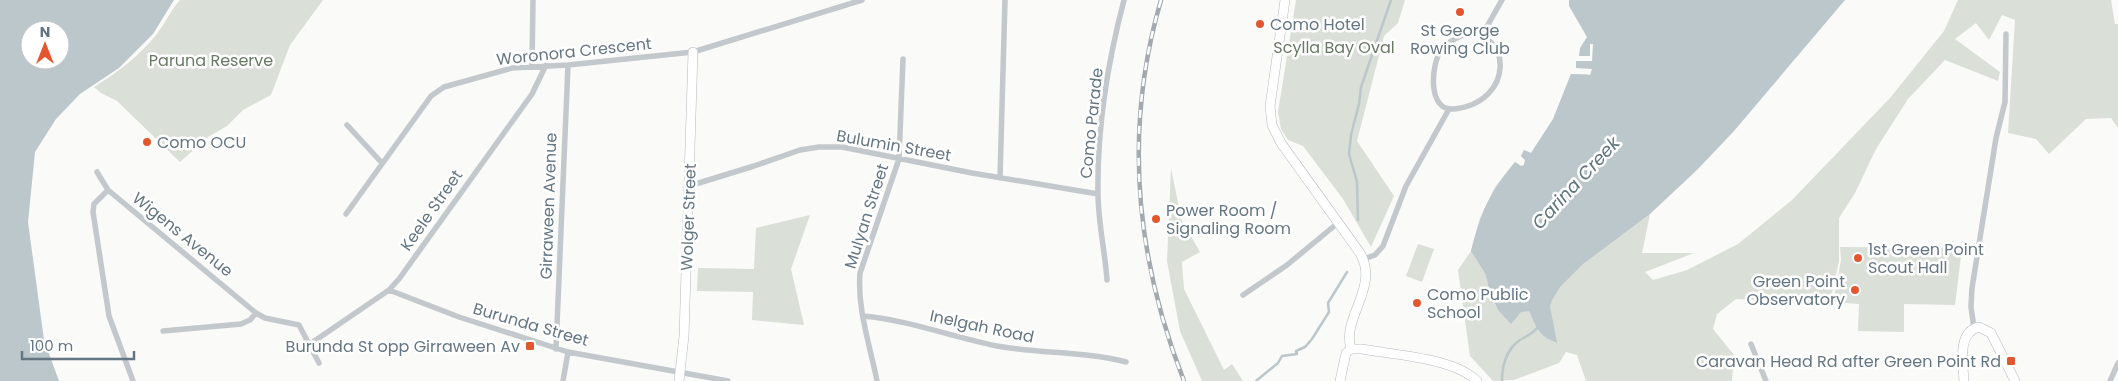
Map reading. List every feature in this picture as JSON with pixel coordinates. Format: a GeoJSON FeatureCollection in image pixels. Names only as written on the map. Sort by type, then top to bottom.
{"type":"FeatureCollection","features":[{"type":"Feature","properties":{"kind":"street"},"geometry":{"type":"LineString","coordinates":[[532,66],[533,0]]}},
{"type":"Feature","properties":{"kind":"street","name":"Woronora Crescent"},"geometry":{"type":"LineString","coordinates":[[346,214],[435,92],[496,71],[532,66],[568,65],[693,52],[862,0]]}},
{"type":"Feature","properties":{"kind":"street"},"geometry":{"type":"LineString","coordinates":[[1000,178],[1005,0]]}},
{"type":"Feature","properties":{"kind":"street","name":"Como Parade"},"geometry":{"type":"LineString","coordinates":[[1107,280],[1098,194],[1099,143],[1116,30],[1124,0]]}},
{"type":"Feature","properties":{"kind":"street"},"geometry":{"type":"LineString","coordinates":[[1285,0],[1270,106],[1272,125],[1281,143],[1339,222],[1364,260],[1366,280],[1350,334],[1351,349]]}},
{"type":"Feature","properties":{"kind":"street"},"geometry":{"type":"LineString","coordinates":[[1482,37],[1502,0]]}},
{"type":"Feature","properties":{"kind":"street"},"geometry":{"type":"LineString","coordinates":[[1469,34],[1482,37],[1492,44],[1498,56],[1500,68],[1497,83],[1482,100],[1470,106],[1449,109],[1440,105],[1435,92],[1434,71],[1436,58],[1445,45],[1456,38],[1469,34]]}},
{"type":"Feature","properties":{"kind":"street"},"geometry":{"type":"LineString","coordinates":[[1974,328],[1971,307],[1972,288],[1996,138],[2005,102],[2006,34]]}},
{"type":"Feature","properties":{"kind":"street","name":"Wolger Street"},"geometry":{"type":"LineString","coordinates":[[680,376],[684,336],[693,52]]}},
{"type":"Feature","properties":{"kind":"street","name":"Mulyan Street"},"geometry":{"type":"LineString","coordinates":[[877,381],[859,291],[860,273],[899,159],[903,59]]}},
{"type":"Feature","properties":{"kind":"street","name":"Keele Street"},"geometry":{"type":"LineString","coordinates":[[310,344],[389,290],[419,252],[532,94],[546,65]]}},
{"type":"Feature","properties":{"kind":"street","name":"Girraween Avenue"},"geometry":{"type":"LineString","coordinates":[[556,349],[568,65]]}},
{"type":"Feature","properties":{"kind":"street"},"geometry":{"type":"LineString","coordinates":[[1364,260],[1375,255],[1383,246],[1406,186],[1449,109]]}},
{"type":"Feature","properties":{"kind":"street"},"geometry":{"type":"LineString","coordinates":[[347,126],[382,163]]}},
{"type":"Feature","properties":{"kind":"street","name":"Bulumin Street"},"geometry":{"type":"LineString","coordinates":[[689,186],[800,150],[819,147],[842,147],[1000,178],[1098,194]]}},
{"type":"Feature","properties":{"kind":"street","name":"Wigens Avenue"},"geometry":{"type":"LineString","coordinates":[[97,172],[108,190],[256,313]]}},
{"type":"Feature","properties":{"kind":"street"},"geometry":{"type":"LineString","coordinates":[[108,190],[94,204],[93,212],[108,316],[133,381]]}},
{"type":"Feature","properties":{"kind":"street"},"geometry":{"type":"LineString","coordinates":[[1243,295],[1287,265],[1339,222]]}},
{"type":"Feature","properties":{"kind":"street","name":"Burunda Street"},"geometry":{"type":"LineString","coordinates":[[389,290],[459,317],[556,349],[680,376],[728,381]]}},
{"type":"Feature","properties":{"kind":"street"},"geometry":{"type":"LineString","coordinates":[[163,331],[242,324],[250,320],[256,313],[264,318],[291,322],[302,328],[319,363]]}},
{"type":"Feature","properties":{"kind":"street","name":"Inelgah Road"},"geometry":{"type":"LineString","coordinates":[[863,316],[890,319],[1029,352],[1089,354],[1126,362]]}},
{"type":"Feature","properties":{"kind":"street"},"geometry":{"type":"LineString","coordinates":[[1964,381],[1965,338],[1974,328],[1982,328],[1991,333],[2015,381]]}},
{"type":"Feature","properties":{"kind":"street"},"geometry":{"type":"LineString","coordinates":[[1752,344],[1766,381]]}},
{"type":"Feature","properties":{"kind":"street"},"geometry":{"type":"LineString","coordinates":[[1340,381],[1346,353],[1351,349],[1362,349],[1446,364],[1464,371],[1477,381]]}},
{"type":"Feature","properties":{"kind":"street"},"geometry":{"type":"LineString","coordinates":[[563,381],[568,352]]}},
{"type":"Feature","properties":{"kind":"street"},"geometry":{"type":"LineString","coordinates":[[2110,381],[2118,363]]}},
{"type":"Feature","properties":{"kind":"green space","name":"Paruna Reserve"},"geometry":{"type":"Polygon","coordinates":[[[180,0],[323,0],[290,45],[271,95],[243,110],[227,126],[208,137],[180,162],[117,101],[94,87],[119,70],[149,43],[180,0]]]}},
{"type":"Feature","properties":{"kind":"green space","name":"Scylla Bay Oval"},"geometry":{"type":"Polygon","coordinates":[[[1296,0],[1405,0],[1398,23],[1384,36],[1357,141],[1394,196],[1371,247],[1343,199],[1303,146],[1288,140],[1281,129],[1278,112],[1296,0]]]}},
{"type":"Feature","properties":{"kind":"green space"},"geometry":{"type":"Polygon","coordinates":[[[1958,0],[2111,0],[2115,24],[2118,24],[2118,128],[2111,118],[2086,119],[2049,154],[2036,139],[2008,133],[2015,20],[2002,15],[1989,40],[1976,23],[1955,39],[2000,72],[1998,81],[1945,60],[1908,99],[1876,149],[1855,193],[1839,218],[1839,261],[1832,293],[1819,303],[1736,299],[1717,314],[1713,329],[1734,355],[1732,381],[1586,381],[1577,355],[1566,352],[1559,363],[1514,380],[1493,381],[1470,356],[1458,270],[1471,251],[1480,218],[1495,187],[1515,162],[1521,166],[1524,165],[1525,160],[1521,156],[1524,150],[1531,153],[1553,120],[1571,74],[1588,74],[1485,273],[1490,293],[1498,310],[1529,311],[1542,334],[1556,343],[1550,305],[1564,281],[1593,255],[1650,214],[1642,253],[1694,253],[1645,272],[1653,280],[1687,270],[1738,244],[1792,200],[1890,98],[1944,31],[1958,0]]]}},
{"type":"Feature","properties":{"kind":"green space"},"geometry":{"type":"Polygon","coordinates":[[[1171,169],[1182,221],[1200,252],[1182,262],[1184,289],[1224,370],[1232,364],[1243,381],[1202,381],[1180,331],[1167,261],[1171,169]]]}},
{"type":"Feature","properties":{"kind":"green space"},"geometry":{"type":"Polygon","coordinates":[[[810,215],[791,269],[804,325],[752,320],[753,292],[697,291],[698,268],[754,269],[756,228],[810,215]]]}},
{"type":"Feature","properties":{"kind":"green space"},"geometry":{"type":"Polygon","coordinates":[[[1418,244],[1434,249],[1422,282],[1406,276],[1418,244]]]}},
{"type":"Feature","properties":{"kind":"green space"},"geometry":{"type":"Polygon","coordinates":[[[1840,247],[1962,248],[1955,305],[1904,304],[1904,332],[1858,331],[1859,304],[1833,302],[1841,260],[1840,247]]]}},
{"type":"Feature","properties":{"kind":"water"},"geometry":{"type":"Polygon","coordinates":[[[0,0],[174,0],[153,34],[119,68],[80,94],[56,119],[35,152],[28,222],[44,340],[59,381],[0,381],[0,0]]]}},
{"type":"Feature","properties":{"kind":"water"},"geometry":{"type":"Polygon","coordinates":[[[1569,0],[1845,0],[1734,131],[1698,169],[1650,214],[1583,264],[1560,287],[1550,306],[1557,343],[1542,334],[1536,327],[1529,311],[1521,312],[1511,324],[1498,310],[1490,293],[1485,273],[1471,251],[1482,214],[1492,194],[1515,162],[1521,166],[1524,165],[1525,160],[1521,156],[1524,150],[1531,153],[1553,119],[1571,74],[1590,75],[1592,69],[1576,68],[1576,61],[1592,61],[1593,44],[1590,44],[1590,56],[1579,56],[1580,48],[1587,37],[1569,6],[1569,0]]]}},
{"type":"Feature","properties":{"kind":"waterway"},"geometry":{"type":"LineString","coordinates":[[1358,220],[1357,182],[1349,154],[1351,135],[1359,104],[1361,87],[1391,0]]}},
{"type":"Feature","properties":{"kind":"waterway"},"geometry":{"type":"LineString","coordinates":[[1256,381],[1278,363],[1282,356],[1297,354],[1296,351],[1305,347],[1312,339],[1329,312],[1328,303],[1347,272]]}},
{"type":"Feature","properties":{"kind":"waterway","name":"Carina Creek"},"geometry":{"type":"LineString","coordinates":[[1502,381],[1503,366],[1509,352],[1518,342],[1537,328]]}},
{"type":"Feature","properties":{"kind":"railway"},"geometry":{"type":"LineString","coordinates":[[1161,0],[1149,49],[1142,97],[1139,145],[1140,192],[1145,240],[1154,287],[1167,334],[1184,381]]}},
{"type":"Feature","properties":{"kind":"place","name":"St George Rowing Club"},"geometry":{"type":"Point","coordinates":[1460,12]}},
{"type":"Feature","properties":{"kind":"place","name":"Como Hotel"},"geometry":{"type":"Point","coordinates":[1260,24]}},
{"type":"Feature","properties":{"kind":"place","name":"Como OCU"},"geometry":{"type":"Point","coordinates":[147,142]}},
{"type":"Feature","properties":{"kind":"place","name":"Power Room / Signaling Room"},"geometry":{"type":"Point","coordinates":[1156,219]}},
{"type":"Feature","properties":{"kind":"place","name":"1st Green Point Scout Hall"},"geometry":{"type":"Point","coordinates":[1858,258]}},
{"type":"Feature","properties":{"kind":"place","name":"Green Point Observatory"},"geometry":{"type":"Point","coordinates":[1855,290]}},
{"type":"Feature","properties":{"kind":"place","name":"Como Public School"},"geometry":{"type":"Point","coordinates":[1417,303]}},
{"type":"Feature","properties":{"kind":"place","name":"Burunda St opp Girraween Av"},"geometry":{"type":"Point","coordinates":[530,346]}},
{"type":"Feature","properties":{"kind":"place","name":"Caravan Head Rd after Green Point Rd"},"geometry":{"type":"Point","coordinates":[2011,361]}}]}
